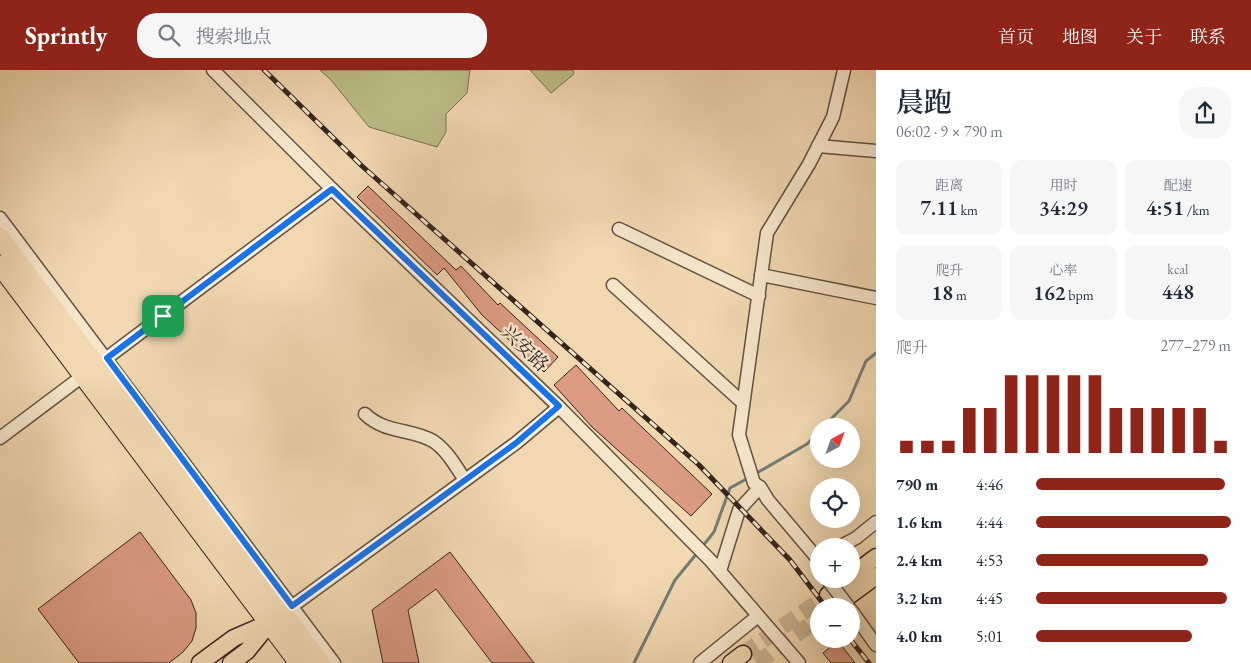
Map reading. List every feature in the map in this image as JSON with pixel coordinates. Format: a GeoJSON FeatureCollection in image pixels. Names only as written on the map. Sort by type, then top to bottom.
{"type":"FeatureCollection","features":[{"type":"Feature","properties":{"kind":"highway"},"geometry":{"type":"LineString","coordinates":[[0,238],[281,614],[320,663]]}},
{"type":"Feature","properties":{"kind":"highway"},"geometry":{"type":"LineString","coordinates":[[0,265],[96,366]]}},
{"type":"Feature","properties":{"kind":"highway"},"geometry":{"type":"LineString","coordinates":[[281,614],[299,663]]}},
{"type":"Feature","properties":{"kind":"main road"},"geometry":{"type":"LineString","coordinates":[[860,569],[876,557]]}},
{"type":"Feature","properties":{"kind":"main road"},"geometry":{"type":"LineString","coordinates":[[830,593],[876,576]]}},
{"type":"Feature","properties":{"kind":"main road"},"geometry":{"type":"LineString","coordinates":[[200,663],[234,638],[281,614]]}},
{"type":"Feature","properties":{"kind":"main road"},"geometry":{"type":"LineString","coordinates":[[231,663],[247,652],[281,614]]}},
{"type":"Feature","properties":{"kind":"street","name":"兴安路"},"geometry":{"type":"LineString","coordinates":[[213,70],[332,189],[559,406],[711,561],[795,662]]}},
{"type":"Feature","properties":{"kind":"street"},"geometry":{"type":"LineString","coordinates":[[810,550],[768,500],[755,480],[739,435],[767,233],[833,117],[844,70]]}},
{"type":"Feature","properties":{"kind":"street"},"geometry":{"type":"LineString","coordinates":[[818,146],[876,151]]}},
{"type":"Feature","properties":{"kind":"street"},"geometry":{"type":"LineString","coordinates":[[0,438],[332,189]]}},
{"type":"Feature","properties":{"kind":"street"},"geometry":{"type":"LineString","coordinates":[[0,218],[96,366]]}},
{"type":"Feature","properties":{"kind":"street"},"geometry":{"type":"LineString","coordinates":[[619,229],[758,296]]}},
{"type":"Feature","properties":{"kind":"street"},"geometry":{"type":"LineString","coordinates":[[761,275],[876,298]]}},
{"type":"Feature","properties":{"kind":"street"},"geometry":{"type":"LineString","coordinates":[[613,285],[743,403]]}},
{"type":"Feature","properties":{"kind":"street"},"geometry":{"type":"LineString","coordinates":[[334,663],[281,614],[516,443],[559,406]]}},
{"type":"Feature","properties":{"kind":"street"},"geometry":{"type":"LineString","coordinates":[[365,414],[375,423],[432,441],[444,450],[465,480]]}},
{"type":"Feature","properties":{"kind":"street"},"geometry":{"type":"LineString","coordinates":[[720,571],[739,510],[755,480]]}},
{"type":"Feature","properties":{"kind":"street"},"geometry":{"type":"LineString","coordinates":[[856,538],[876,522]]}},
{"type":"Feature","properties":{"kind":"street"},"geometry":{"type":"LineString","coordinates":[[700,663],[758,616]]}},
{"type":"Feature","properties":{"kind":"street"},"geometry":{"type":"LineString","coordinates":[[860,622],[876,645]]}},
{"type":"Feature","properties":{"kind":"green space"},"geometry":{"type":"Polygon","coordinates":[[[320,70],[470,70],[467,93],[446,114],[446,132],[437,147],[369,127],[331,80],[320,70]]]}},
{"type":"Feature","properties":{"kind":"green space"},"geometry":{"type":"Polygon","coordinates":[[[530,70],[573,70],[574,74],[551,93],[530,70]]]}},
{"type":"Feature","properties":{"kind":"building"},"geometry":{"type":"Polygon","coordinates":[[[368,186],[456,270],[461,266],[498,305],[500,303],[558,357],[544,372],[482,315],[444,268],[437,275],[357,197],[368,186]]]}},
{"type":"Feature","properties":{"kind":"building"},"geometry":{"type":"Polygon","coordinates":[[[576,365],[619,411],[622,408],[712,494],[691,516],[592,427],[554,385],[576,365]]]}},
{"type":"Feature","properties":{"kind":"building"},"geometry":{"type":"Polygon","coordinates":[[[140,532],[191,600],[196,613],[196,628],[192,641],[183,652],[169,663],[79,663],[38,609],[140,532]]]}},
{"type":"Feature","properties":{"kind":"building"},"geometry":{"type":"Polygon","coordinates":[[[450,552],[534,663],[492,663],[436,589],[408,610],[419,663],[383,663],[372,610],[450,552]]]}},
{"type":"Feature","properties":{"kind":"building"},"geometry":{"type":"Polygon","coordinates":[[[829,648],[843,648],[855,663],[831,663],[823,653],[829,648]]]}},
{"type":"Feature","properties":{"kind":"waterway"},"geometry":{"type":"LineString","coordinates":[[832,418],[849,401],[866,361],[876,353]]}},
{"type":"Feature","properties":{"kind":"waterway"},"geometry":{"type":"LineString","coordinates":[[755,474],[810,441]]}},
{"type":"Feature","properties":{"kind":"waterway"},"geometry":{"type":"LineString","coordinates":[[702,547],[714,532],[730,488],[750,477]]}},
{"type":"Feature","properties":{"kind":"waterway"},"geometry":{"type":"LineString","coordinates":[[634,663],[675,580],[698,552]]}},
{"type":"Feature","properties":{"kind":"tunnel"},"geometry":{"type":"LineString","coordinates":[[743,654],[828,595]]}},
{"type":"Feature","properties":{"kind":"tunnel"},"geometry":{"type":"LineString","coordinates":[[757,663],[810,625]]}},
{"type":"Feature","properties":{"kind":"railway"},"geometry":{"type":"LineString","coordinates":[[264,70],[362,166],[699,465],[790,560],[819,598]]}},
{"type":"Feature","properties":{"kind":"railway"},"geometry":{"type":"LineString","coordinates":[[857,648],[869,663]]}},
{"type":"Feature","properties":{"kind":"route"},"geometry":{"type":"LineString","coordinates":[[332,189],[559,406],[516,443],[292,606],[107,358],[163,316],[332,189]]}}]}
